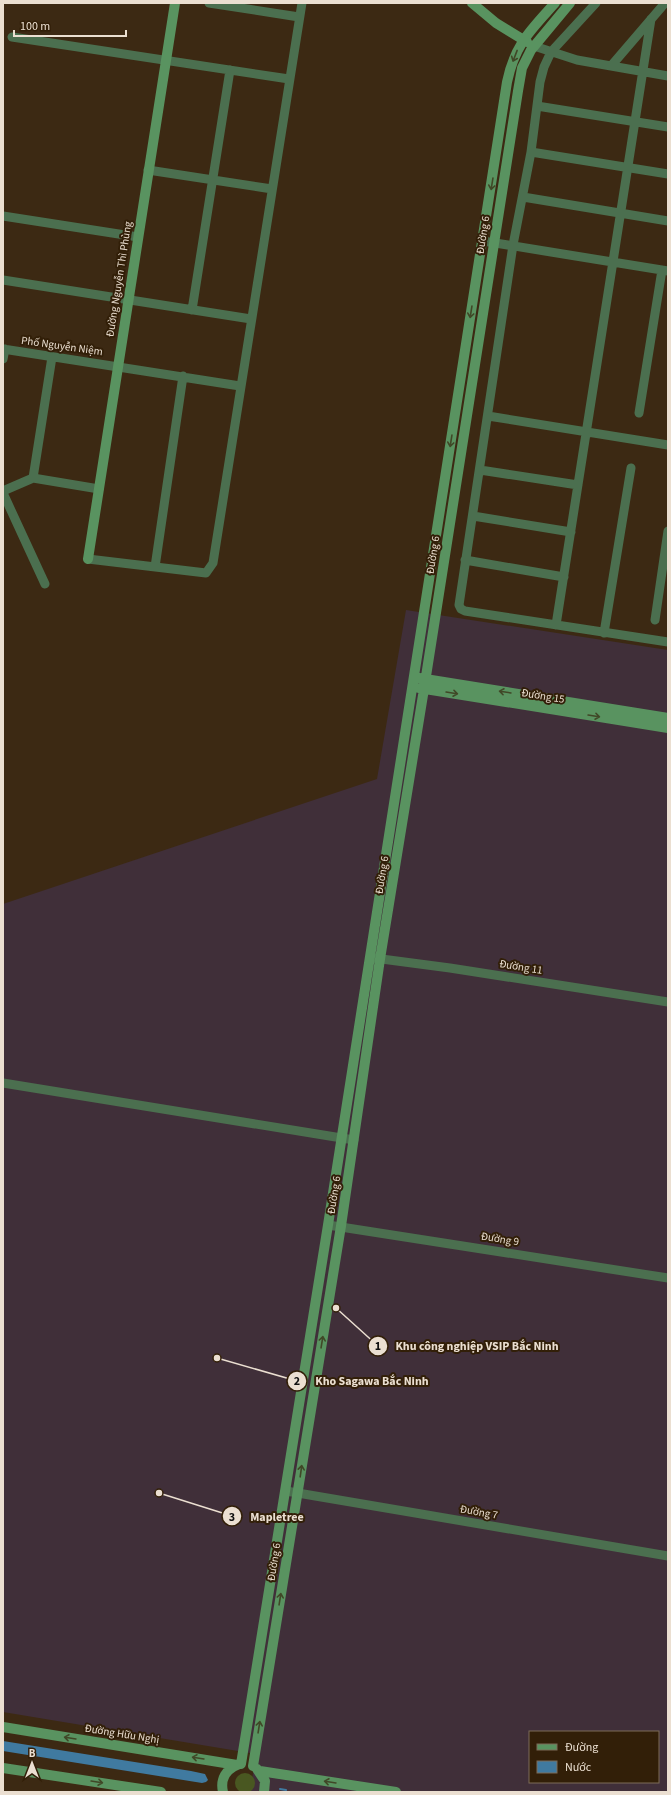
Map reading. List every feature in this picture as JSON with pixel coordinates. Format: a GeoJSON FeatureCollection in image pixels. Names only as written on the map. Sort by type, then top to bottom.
{"type":"FeatureCollection","features":[{"type":"Feature","properties":{"kind":"main road","name":"Đường Nguyễn Thì Phùng"},"geometry":{"type":"LineString","coordinates":[[88,560],[117,366],[175,3]]}},
{"type":"Feature","properties":{"kind":"main road"},"geometry":{"type":"LineString","coordinates":[[472,3],[496,23],[534,46]]}},
{"type":"Feature","properties":{"kind":"main road","name":"Đường 6"},"geometry":{"type":"LineString","coordinates":[[256,1769],[354,1140],[375,958],[414,682],[507,82],[514,56],[522,40],[555,3]]}},
{"type":"Feature","properties":{"kind":"main road","name":"Đường 6"},"geometry":{"type":"LineString","coordinates":[[239,1764],[286,1491],[342,1138],[425,684],[521,73],[534,46],[570,3]]}},
{"type":"Feature","properties":{"kind":"main road","name":"Đường 15"},"geometry":{"type":"LineString","coordinates":[[414,682],[579,709],[668,728]]}},
{"type":"Feature","properties":{"kind":"main road","name":"Đường 15"},"geometry":{"type":"LineString","coordinates":[[579,709],[668,718]]}},
{"type":"Feature","properties":{"kind":"main road","name":"Đường Hữu Nghị"},"geometry":{"type":"LineString","coordinates":[[3,1727],[239,1764],[256,1769]]}},
{"type":"Feature","properties":{"kind":"main road"},"geometry":{"type":"LineString","coordinates":[[222,1792],[222,1781],[224,1776],[232,1767],[239,1764]]}},
{"type":"Feature","properties":{"kind":"main road"},"geometry":{"type":"LineString","coordinates":[[3,1768],[136,1790],[161,1792]]}},
{"type":"Feature","properties":{"kind":"main road"},"geometry":{"type":"LineString","coordinates":[[256,1769],[265,1781],[264,1792]]}},
{"type":"Feature","properties":{"kind":"main road"},"geometry":{"type":"LineString","coordinates":[[256,1769],[396,1792]]}},
{"type":"Feature","properties":{"kind":"street"},"geometry":{"type":"LineString","coordinates":[[209,3],[240,5],[299,17]]}},
{"type":"Feature","properties":{"kind":"street"},"geometry":{"type":"LineString","coordinates":[[88,560],[206,573],[213,563],[302,3]]}},
{"type":"Feature","properties":{"kind":"street"},"geometry":{"type":"LineString","coordinates":[[596,3],[551,52],[544,67],[531,152],[514,245],[459,601],[461,609],[668,642]]}},
{"type":"Feature","properties":{"kind":"street"},"geometry":{"type":"LineString","coordinates":[[611,66],[666,3]]}},
{"type":"Feature","properties":{"kind":"street"},"geometry":{"type":"LineString","coordinates":[[556,625],[651,19]]}},
{"type":"Feature","properties":{"kind":"street"},"geometry":{"type":"LineString","coordinates":[[12,37],[289,79]]}},
{"type":"Feature","properties":{"kind":"street"},"geometry":{"type":"LineString","coordinates":[[534,46],[577,60],[668,76]]}},
{"type":"Feature","properties":{"kind":"street"},"geometry":{"type":"LineString","coordinates":[[192,310],[230,70]]}},
{"type":"Feature","properties":{"kind":"street"},"geometry":{"type":"LineString","coordinates":[[537,106],[668,127]]}},
{"type":"Feature","properties":{"kind":"street"},"geometry":{"type":"LineString","coordinates":[[531,152],[627,166],[668,174]]}},
{"type":"Feature","properties":{"kind":"street"},"geometry":{"type":"LineString","coordinates":[[148,170],[272,189]]}},
{"type":"Feature","properties":{"kind":"street"},"geometry":{"type":"LineString","coordinates":[[523,197],[668,220]]}},
{"type":"Feature","properties":{"kind":"street"},"geometry":{"type":"LineString","coordinates":[[3,216],[138,237]]}},
{"type":"Feature","properties":{"kind":"street"},"geometry":{"type":"LineString","coordinates":[[483,241],[665,271],[639,413]]}},
{"type":"Feature","properties":{"kind":"street"},"geometry":{"type":"LineString","coordinates":[[3,280],[251,319]]}},
{"type":"Feature","properties":{"kind":"street"},"geometry":{"type":"LineString","coordinates":[[3,359],[4,349]]}},
{"type":"Feature","properties":{"kind":"street","name":"Phố Nguyễn Niệm"},"geometry":{"type":"LineString","coordinates":[[4,349],[240,386]]}},
{"type":"Feature","properties":{"kind":"street"},"geometry":{"type":"LineString","coordinates":[[33,478],[52,357]]}},
{"type":"Feature","properties":{"kind":"street"},"geometry":{"type":"LineString","coordinates":[[155,567],[183,376]]}},
{"type":"Feature","properties":{"kind":"street"},"geometry":{"type":"LineString","coordinates":[[488,416],[668,445]]}},
{"type":"Feature","properties":{"kind":"street"},"geometry":{"type":"LineString","coordinates":[[604,633],[631,468]]}},
{"type":"Feature","properties":{"kind":"street"},"geometry":{"type":"LineString","coordinates":[[480,470],[578,485]]}},
{"type":"Feature","properties":{"kind":"street"},"geometry":{"type":"LineString","coordinates":[[45,584],[3,492],[33,478],[99,489]]}},
{"type":"Feature","properties":{"kind":"street"},"geometry":{"type":"LineString","coordinates":[[473,516],[571,532]]}},
{"type":"Feature","properties":{"kind":"street"},"geometry":{"type":"LineString","coordinates":[[655,620],[668,531]]}},
{"type":"Feature","properties":{"kind":"street"},"geometry":{"type":"LineString","coordinates":[[466,560],[564,576]]}},
{"type":"Feature","properties":{"kind":"street","name":"Đường 11"},"geometry":{"type":"LineString","coordinates":[[375,958],[668,1002]]}},
{"type":"Feature","properties":{"kind":"street"},"geometry":{"type":"LineString","coordinates":[[3,1083],[354,1140]]}},
{"type":"Feature","properties":{"kind":"street","name":"Đường 9"},"geometry":{"type":"LineString","coordinates":[[328,1225],[668,1278]]}},
{"type":"Feature","properties":{"kind":"street","name":"Đường 7"},"geometry":{"type":"LineString","coordinates":[[286,1491],[668,1556]]}},
{"type":"Feature","properties":{"kind":"shaded area"},"geometry":{"type":"Polygon","coordinates":[[[406,610],[668,650],[668,1792],[250,1792],[256,1754],[3,1712],[3,904],[377,779],[406,610]]]}},
{"type":"Feature","properties":{"kind":"green space"},"geometry":{"type":"Polygon","coordinates":[[[241,1773],[249,1773],[255,1779],[255,1787],[249,1793],[241,1793],[235,1787],[235,1779],[241,1773]]]}},
{"type":"Feature","properties":{"kind":"water"},"geometry":{"type":"Polygon","coordinates":[[[3,1741],[191,1771],[205,1774],[208,1780],[202,1783],[3,1751],[3,1741]]]}},
{"type":"Feature","properties":{"kind":"waterway"},"geometry":{"type":"LineString","coordinates":[[280,1789],[286,1790]]}},
{"type":"Feature","properties":{"kind":"place","name":"Khu công nghiệp VSIP Bắc Ninh"},"geometry":{"type":"Point","coordinates":[336,1308]}},
{"type":"Feature","properties":{"kind":"place","name":"Kho Sagawa Bắc Ninh"},"geometry":{"type":"Point","coordinates":[217,1358]}},
{"type":"Feature","properties":{"kind":"place","name":"Mapletree"},"geometry":{"type":"Point","coordinates":[159,1493]}}]}
